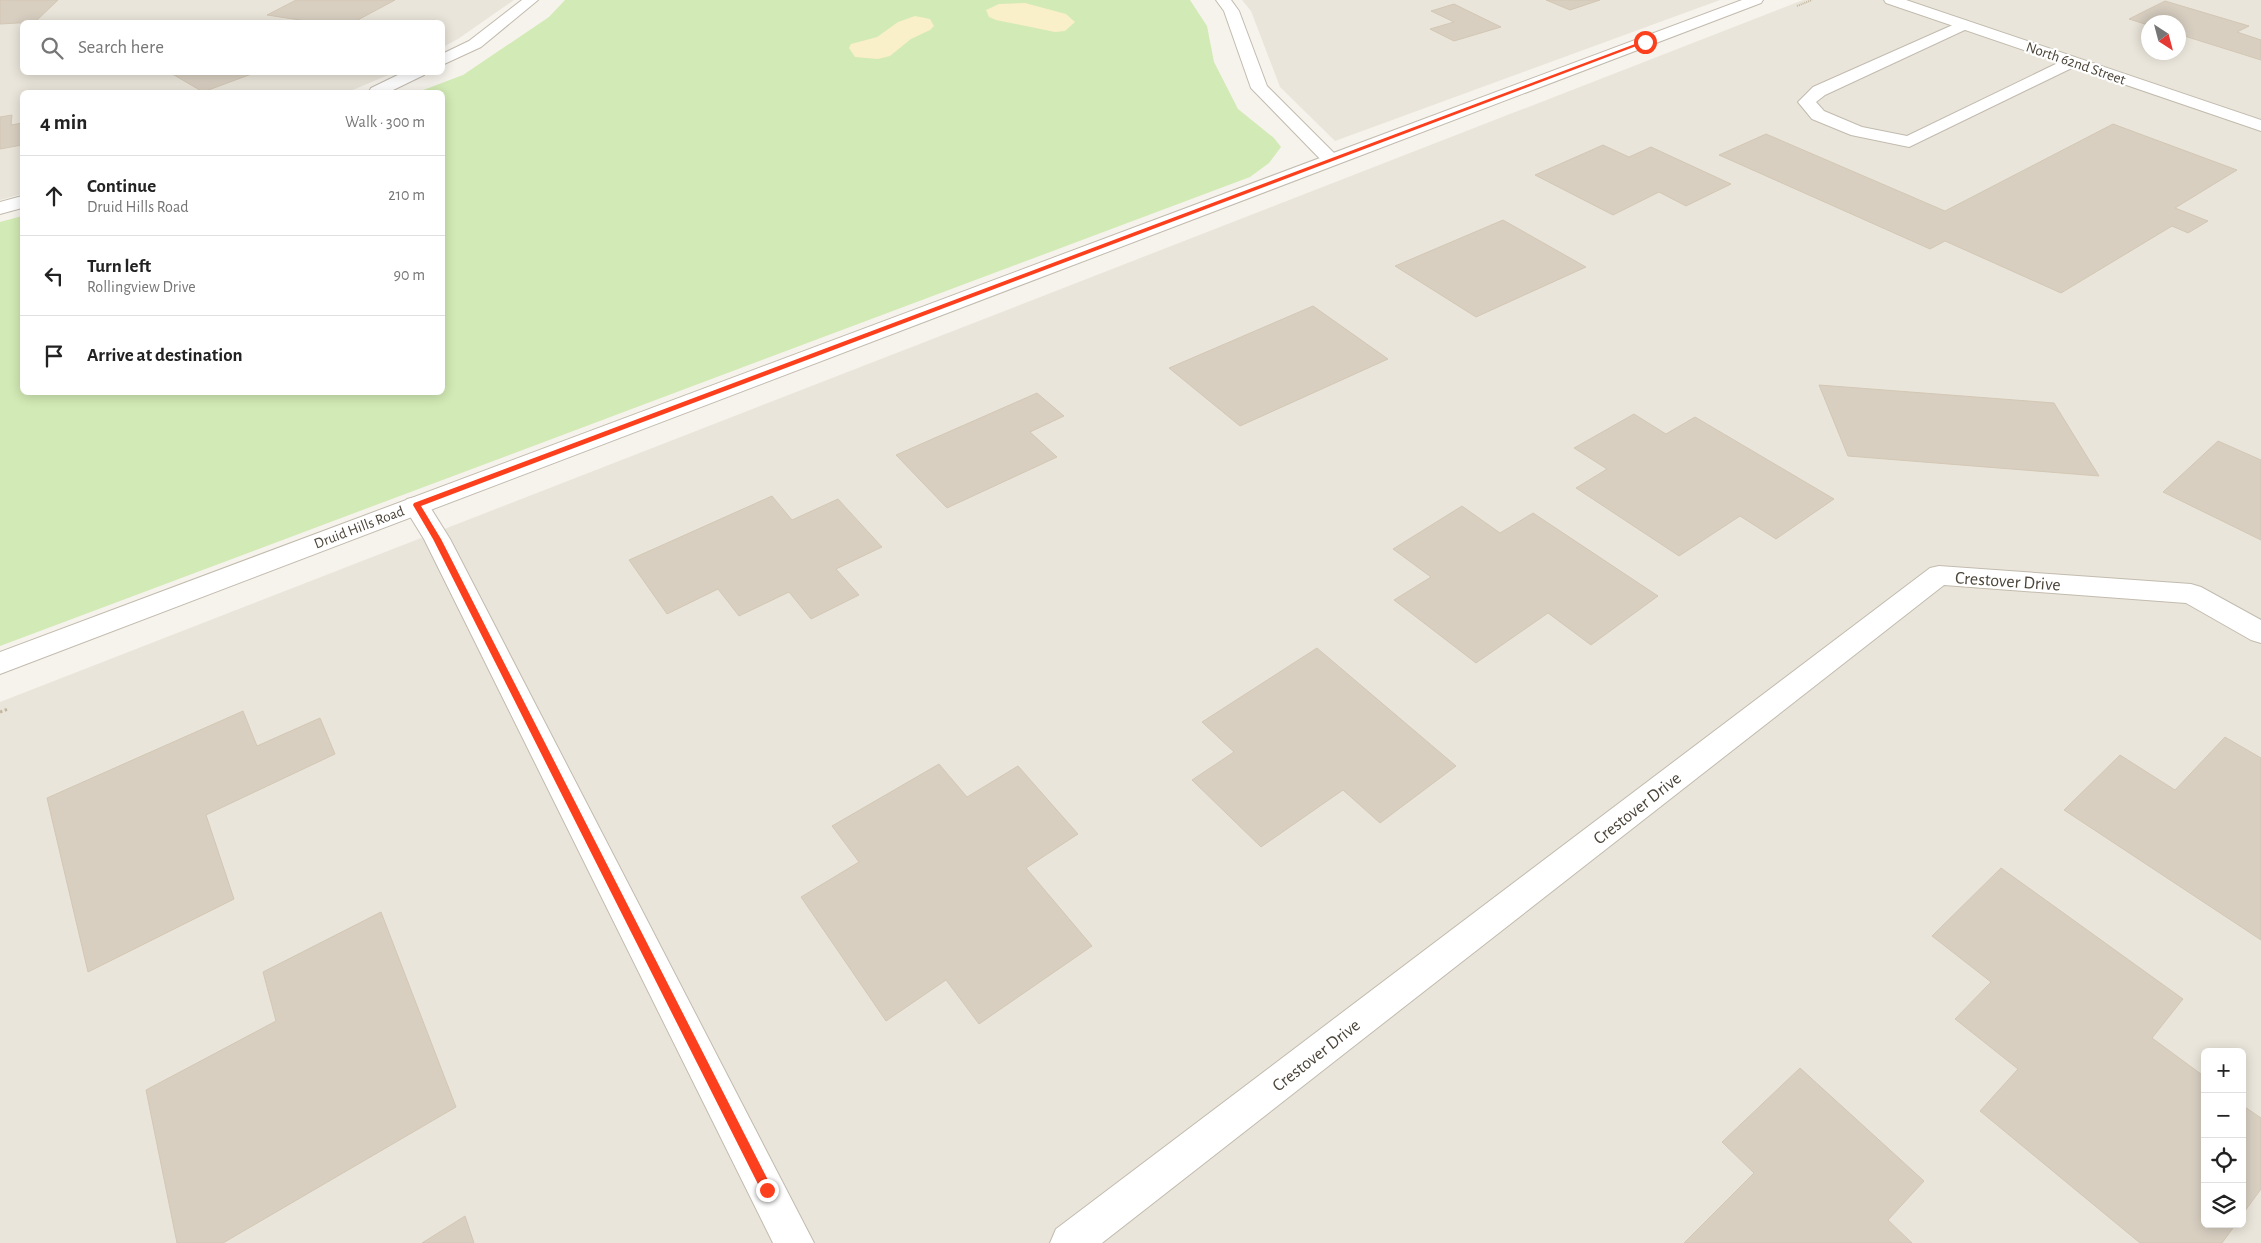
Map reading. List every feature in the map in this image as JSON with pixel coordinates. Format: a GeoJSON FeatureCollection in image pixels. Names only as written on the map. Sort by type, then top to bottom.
{"type":"FeatureCollection","features":[{"type":"Feature","properties":{"kind":"street"},"geometry":{"type":"LineString","coordinates":[[445,59],[475,44],[531,0]]}},
{"type":"Feature","properties":{"kind":"street"},"geometry":{"type":"LineString","coordinates":[[1223,0],[1231,11],[1259,88],[1330,159]]}},
{"type":"Feature","properties":{"kind":"street","name":"Druid Hills Road"},"geometry":{"type":"LineString","coordinates":[[0,663],[1330,159],[1756,0]]}},
{"type":"Feature","properties":{"kind":"street","name":"North 62nd Street"},"geometry":{"type":"LineString","coordinates":[[1891,0],[2261,126]]}},
{"type":"Feature","properties":{"kind":"street"},"geometry":{"type":"LineString","coordinates":[[1964,25],[1819,91],[1806,102],[1818,115],[1857,131],[1909,142],[2072,62]]}},
{"type":"Feature","properties":{"kind":"street"},"geometry":{"type":"LineString","coordinates":[[381,90],[412,75]]}},
{"type":"Feature","properties":{"kind":"street"},"geometry":{"type":"LineString","coordinates":[[0,208],[20,203]]}},
{"type":"Feature","properties":{"kind":"street"},"geometry":{"type":"LineString","coordinates":[[416,505],[437,539],[794,1243]]}},
{"type":"Feature","properties":{"kind":"street","name":"Crestover Drive"},"geometry":{"type":"LineString","coordinates":[[1070,1243],[1939,576],[2191,594],[2261,634]]}},
{"type":"Feature","properties":{"kind":"shaded area"},"geometry":{"type":"Polygon","coordinates":[[[0,0],[514,0],[445,46],[445,20],[20,20],[20,75],[388,75],[353,90],[20,90],[20,195],[0,200],[0,0]]]}},
{"type":"Feature","properties":{"kind":"shaded area"},"geometry":{"type":"Polygon","coordinates":[[[1242,0],[1720,0],[1335,141],[1280,87],[1251,11],[1242,0]]]}},
{"type":"Feature","properties":{"kind":"shaded area"},"geometry":{"type":"Polygon","coordinates":[[[1803,0],[2261,0],[2261,1243],[0,1243],[0,702],[1803,0]]]}},
{"type":"Feature","properties":{"kind":"green space"},"geometry":{"type":"Polygon","coordinates":[[[565,0],[1190,0],[1207,26],[1214,62],[1238,109],[1274,138],[1281,147],[1269,163],[1250,177],[0,646],[0,222],[20,217],[20,395],[445,395],[445,90],[423,90],[463,75],[549,17],[565,0]]]}},
{"type":"Feature","properties":{"kind":"sand"},"geometry":{"type":"Polygon","coordinates":[[[1025,3],[1066,14],[1075,22],[1065,31],[1055,32],[996,20],[989,17],[986,10],[999,4],[1025,3]]]}},
{"type":"Feature","properties":{"kind":"sand"},"geometry":{"type":"Polygon","coordinates":[[[915,16],[930,19],[934,26],[930,30],[911,39],[890,56],[878,59],[855,57],[849,48],[851,44],[877,37],[898,22],[915,16]]]}},
{"type":"Feature","properties":{"kind":"building"},"geometry":{"type":"Polygon","coordinates":[[[0,0],[58,0],[37,20],[20,20],[20,23],[0,24],[0,0]]]}},
{"type":"Feature","properties":{"kind":"building"},"geometry":{"type":"Polygon","coordinates":[[[296,0],[395,0],[358,20],[300,20],[267,15],[296,0]]]}},
{"type":"Feature","properties":{"kind":"building"},"geometry":{"type":"Polygon","coordinates":[[[1546,0],[1600,0],[1570,10],[1546,0]]]}},
{"type":"Feature","properties":{"kind":"building"},"geometry":{"type":"Polygon","coordinates":[[[2165,1],[2249,26],[2237,32],[2261,40],[2261,60],[2186,37],[2186,15],[2141,15],[2141,23],[2129,19],[2165,1]]]}},
{"type":"Feature","properties":{"kind":"building"},"geometry":{"type":"Polygon","coordinates":[[[1454,4],[1501,27],[1454,41],[1430,29],[1454,22],[1431,11],[1454,4]]]}},
{"type":"Feature","properties":{"kind":"building"},"geometry":{"type":"Polygon","coordinates":[[[174,75],[249,75],[208,90],[200,90],[174,75]]]}},
{"type":"Feature","properties":{"kind":"building"},"geometry":{"type":"Polygon","coordinates":[[[12,115],[11,125],[20,123],[20,145],[0,149],[0,117],[12,115]]]}},
{"type":"Feature","properties":{"kind":"building"},"geometry":{"type":"Polygon","coordinates":[[[2113,124],[2237,170],[2175,208],[2208,221],[2188,233],[2172,226],[2061,293],[1945,241],[1930,249],[1719,155],[1766,134],[1945,211],[2113,124]]]}},
{"type":"Feature","properties":{"kind":"building"},"geometry":{"type":"Polygon","coordinates":[[[1603,145],[1629,157],[1651,147],[1731,184],[1686,206],[1659,192],[1613,215],[1535,175],[1603,145]]]}},
{"type":"Feature","properties":{"kind":"building"},"geometry":{"type":"Polygon","coordinates":[[[1503,220],[1586,267],[1476,317],[1395,266],[1503,220]]]}},
{"type":"Feature","properties":{"kind":"building"},"geometry":{"type":"Polygon","coordinates":[[[1313,306],[1388,359],[1240,426],[1169,368],[1313,306]]]}},
{"type":"Feature","properties":{"kind":"building"},"geometry":{"type":"Polygon","coordinates":[[[1819,385],[2054,403],[2099,476],[1848,456],[1819,385]]]}},
{"type":"Feature","properties":{"kind":"building"},"geometry":{"type":"Polygon","coordinates":[[[1037,393],[1064,416],[1030,432],[1057,457],[947,508],[896,455],[1037,393]]]}},
{"type":"Feature","properties":{"kind":"building"},"geometry":{"type":"Polygon","coordinates":[[[1634,414],[1666,434],[1695,417],[1834,499],[1776,539],[1740,516],[1679,556],[1576,488],[1607,469],[1574,448],[1634,414]]]}},
{"type":"Feature","properties":{"kind":"building"},"geometry":{"type":"Polygon","coordinates":[[[2218,441],[2261,460],[2261,540],[2163,492],[2218,441]]]}},
{"type":"Feature","properties":{"kind":"building"},"geometry":{"type":"Polygon","coordinates":[[[772,496],[792,520],[838,499],[882,547],[836,569],[859,595],[811,619],[789,592],[739,616],[718,589],[667,614],[629,560],[772,496]]]}},
{"type":"Feature","properties":{"kind":"building"},"geometry":{"type":"Polygon","coordinates":[[[1462,506],[1500,533],[1533,513],[1658,596],[1591,645],[1548,613],[1476,663],[1394,600],[1431,577],[1393,549],[1462,506]]]}},
{"type":"Feature","properties":{"kind":"building"},"geometry":{"type":"Polygon","coordinates":[[[1317,648],[1456,766],[1380,823],[1343,790],[1261,847],[1192,780],[1234,752],[1202,722],[1317,648]]]}},
{"type":"Feature","properties":{"kind":"building"},"geometry":{"type":"Polygon","coordinates":[[[243,711],[257,746],[320,718],[335,754],[206,815],[234,899],[88,972],[47,798],[243,711]]]}},
{"type":"Feature","properties":{"kind":"building"},"geometry":{"type":"Polygon","coordinates":[[[2225,737],[2261,758],[2261,940],[2064,810],[2120,755],[2175,790],[2225,737]]]}},
{"type":"Feature","properties":{"kind":"building"},"geometry":{"type":"Polygon","coordinates":[[[939,764],[967,797],[1018,766],[1078,834],[1026,868],[1092,946],[979,1024],[946,980],[886,1021],[801,897],[859,862],[832,826],[939,764]]]}},
{"type":"Feature","properties":{"kind":"building"},"geometry":{"type":"Polygon","coordinates":[[[2001,868],[2183,999],[2152,1038],[2201,1074],[2201,1228],[2233,1228],[2222,1243],[2140,1243],[1980,1111],[2018,1069],[1955,1019],[1991,982],[1932,936],[2001,868]]]}},
{"type":"Feature","properties":{"kind":"building"},"geometry":{"type":"Polygon","coordinates":[[[381,912],[456,1107],[223,1243],[177,1243],[146,1090],[276,1021],[263,972],[381,912]]]}},
{"type":"Feature","properties":{"kind":"building"},"geometry":{"type":"Polygon","coordinates":[[[1800,1068],[1924,1181],[1888,1220],[1912,1243],[1684,1243],[1754,1173],[1722,1142],[1800,1068]]]}},
{"type":"Feature","properties":{"kind":"building"},"geometry":{"type":"Polygon","coordinates":[[[2246,1108],[2261,1118],[2261,1189],[2246,1210],[2246,1108]]]}},
{"type":"Feature","properties":{"kind":"building"},"geometry":{"type":"Polygon","coordinates":[[[465,1216],[474,1243],[422,1243],[465,1216]]]}},
{"type":"Feature","properties":{"kind":"route"},"geometry":{"type":"LineString","coordinates":[[767,1190],[437,539],[416,505],[1330,159],[1645,42]]}}]}
